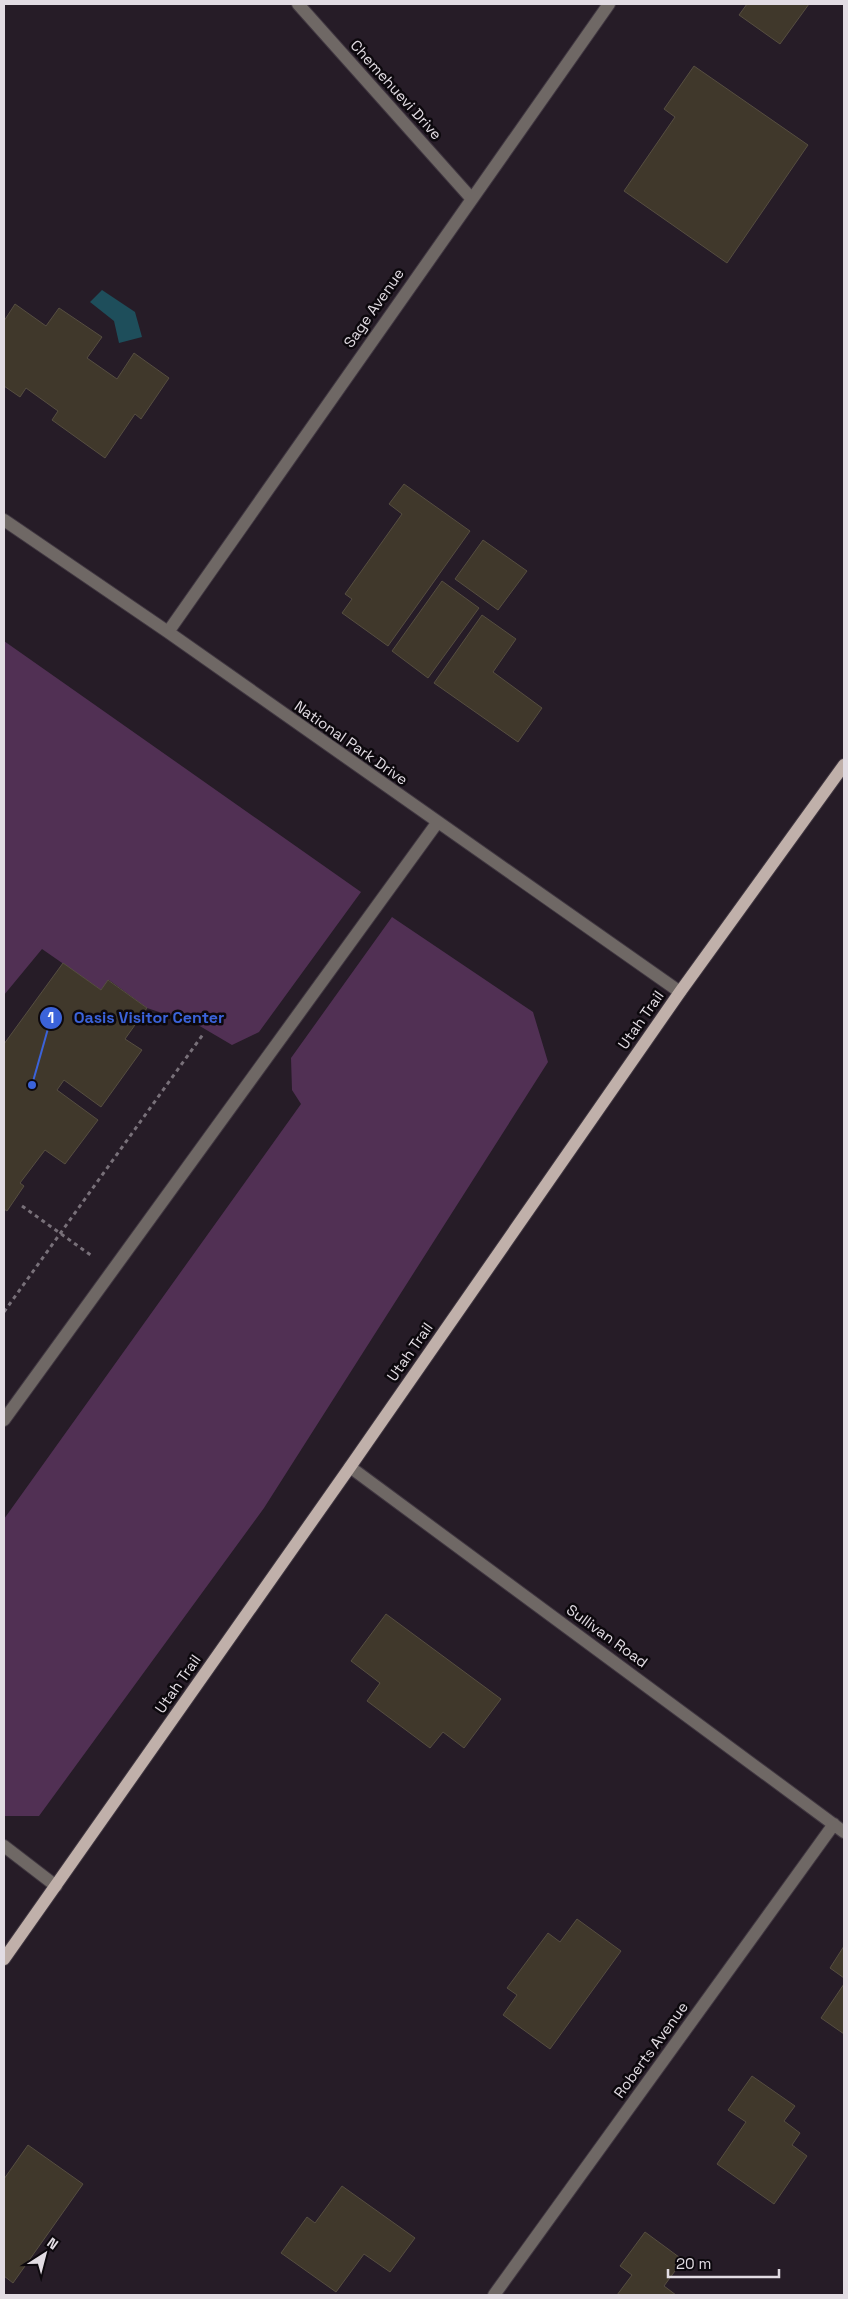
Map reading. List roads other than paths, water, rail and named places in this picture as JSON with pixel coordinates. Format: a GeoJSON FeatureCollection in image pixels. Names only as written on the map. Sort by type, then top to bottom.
{"type":"FeatureCollection","features":[{"type":"Feature","properties":{"kind":"main road","name":"Utah Trail"},"geometry":{"type":"LineString","coordinates":[[4,1959],[350,1467],[680,992],[844,765]]}},
{"type":"Feature","properties":{"kind":"street","name":"Chemehuevi Drive"},"geometry":{"type":"LineString","coordinates":[[298,4],[471,198]]}},
{"type":"Feature","properties":{"kind":"street","name":"Sage Avenue"},"geometry":{"type":"LineString","coordinates":[[168,632],[609,4]]}},
{"type":"Feature","properties":{"kind":"street","name":"National Park Drive"},"geometry":{"type":"LineString","coordinates":[[4,520],[168,632],[437,823],[680,992]]}},
{"type":"Feature","properties":{"kind":"street"},"geometry":{"type":"LineString","coordinates":[[4,1420],[437,823]]}},
{"type":"Feature","properties":{"kind":"street","name":"Sullivan Road"},"geometry":{"type":"LineString","coordinates":[[350,1467],[839,1828]]}},
{"type":"Feature","properties":{"kind":"street","name":"Roberts Avenue"},"geometry":{"type":"LineString","coordinates":[[494,2295],[839,1828]]}},
{"type":"Feature","properties":{"kind":"street"},"geometry":{"type":"LineString","coordinates":[[4,1846],[56,1886]]}},
{"type":"Feature","properties":{"kind":"water"},"geometry":{"type":"Polygon","coordinates":[[[102,290],[135,312],[142,337],[119,343],[114,321],[90,302],[102,290]]]}},
{"type":"Feature","properties":{"kind":"place","name":"Oasis Visitor Center"},"geometry":{"type":"Point","coordinates":[32,1085]}}]}
